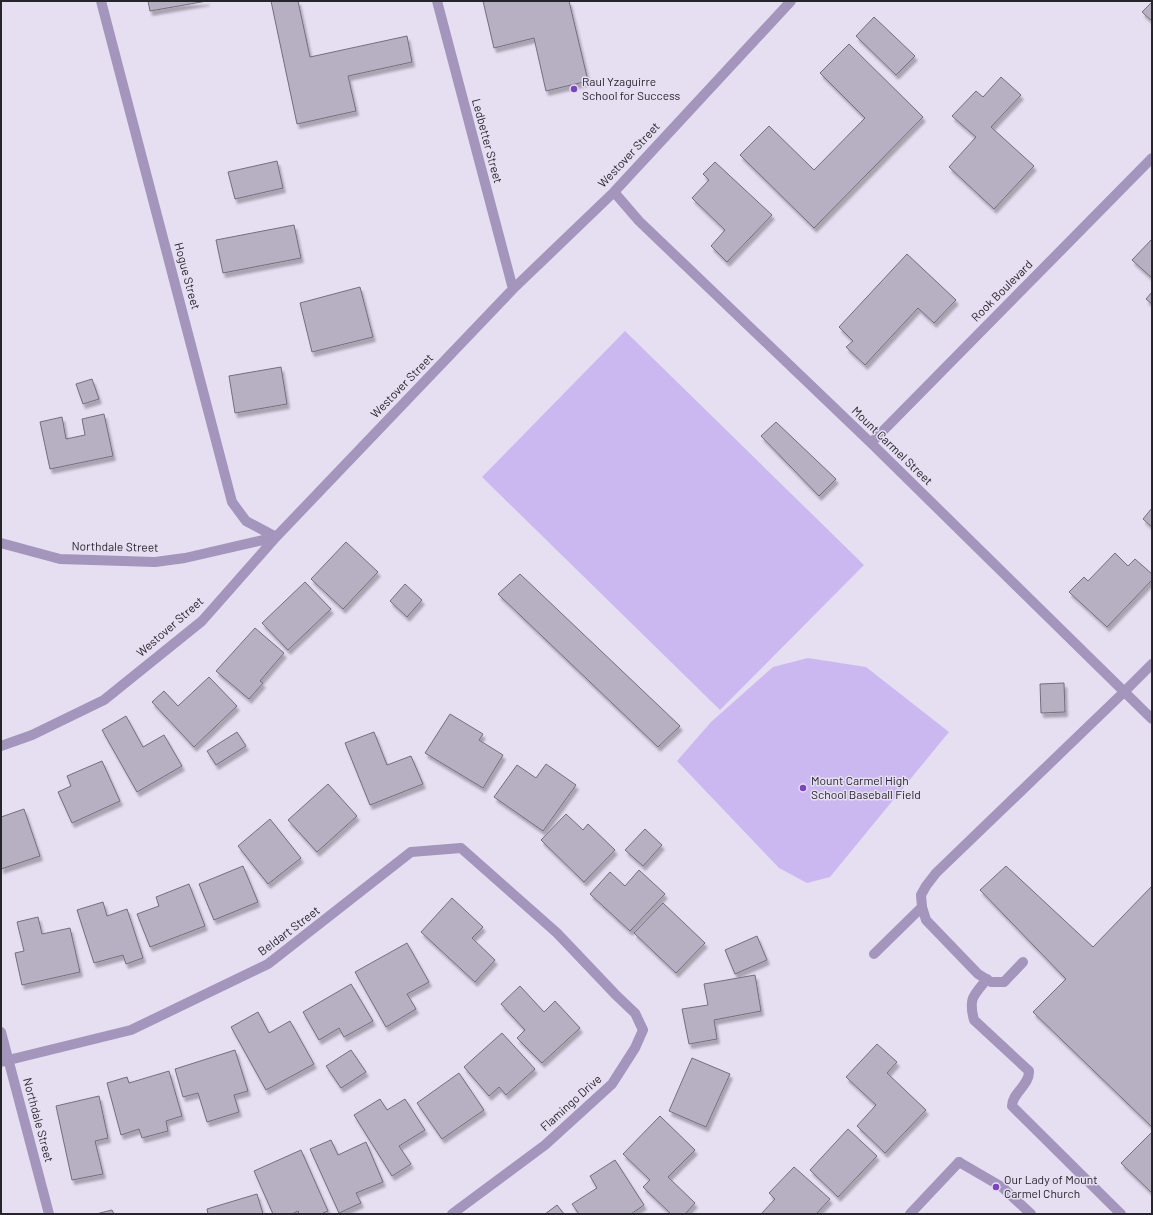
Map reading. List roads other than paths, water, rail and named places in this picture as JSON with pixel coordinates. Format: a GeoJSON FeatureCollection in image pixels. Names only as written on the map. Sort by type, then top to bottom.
{"type":"FeatureCollection","features":[{"type":"Feature","properties":{"kind":"street","name":"Hogue Street"},"geometry":{"type":"LineString","coordinates":[[101,1],[232,502],[246,521],[276,538]]}},
{"type":"Feature","properties":{"kind":"street","name":"Ledbetter Street"},"geometry":{"type":"LineString","coordinates":[[437,1],[513,289]]}},
{"type":"Feature","properties":{"kind":"street","name":"Westover Street"},"geometry":{"type":"LineString","coordinates":[[1,746],[32,735],[104,700],[202,621],[276,538],[513,289],[614,192],[786,2]]}},
{"type":"Feature","properties":{"kind":"street","name":"Rook Boulevard"},"geometry":{"type":"LineString","coordinates":[[871,443],[1152,158]]}},
{"type":"Feature","properties":{"kind":"street","name":"Mount Carmel Street"},"geometry":{"type":"LineString","coordinates":[[614,192],[639,221],[871,443],[1152,719]]}},
{"type":"Feature","properties":{"kind":"street","name":"Northdale Street"},"geometry":{"type":"LineString","coordinates":[[1,543],[60,558],[155,562],[185,558],[276,538]]}},
{"type":"Feature","properties":{"kind":"street"},"geometry":{"type":"LineString","coordinates":[[1023,962],[1004,982],[991,982],[978,974],[926,920],[922,907],[921,895],[936,873],[1152,664]]}},
{"type":"Feature","properties":{"kind":"street","name":"Beldart Street"},"geometry":{"type":"LineString","coordinates":[[5,1061],[131,1030],[268,964],[411,852],[461,848],[503,885]]}},
{"type":"Feature","properties":{"kind":"street","name":"Flamingo Drive"},"geometry":{"type":"LineString","coordinates":[[452,1214],[545,1145],[612,1084],[635,1048],[643,1030],[635,1013],[557,933],[503,885]]}},
{"type":"Feature","properties":{"kind":"street"},"geometry":{"type":"LineString","coordinates":[[874,954],[922,907]]}},
{"type":"Feature","properties":{"kind":"street"},"geometry":{"type":"LineString","coordinates":[[987,979],[973,997],[974,1020],[1029,1071],[1026,1081],[1013,1100],[1012,1106],[1121,1214]]}},
{"type":"Feature","properties":{"kind":"street","name":"Northdale Street"},"geometry":{"type":"LineString","coordinates":[[1,1032],[5,1061],[49,1214]]}},
{"type":"Feature","properties":{"kind":"street"},"geometry":{"type":"LineString","coordinates":[[910,1214],[959,1162],[1002,1187],[1031,1214]]}},
{"type":"Feature","properties":{"kind":"place","name":"Raul Yzaguirre School for Success"},"geometry":{"type":"Point","coordinates":[574,89]}},
{"type":"Feature","properties":{"kind":"place","name":"Mount Carmel High School Baseball Field"},"geometry":{"type":"Point","coordinates":[803,788]}},
{"type":"Feature","properties":{"kind":"place","name":"Our Lady of Mount Carmel Church"},"geometry":{"type":"Point","coordinates":[996,1187]}}]}
